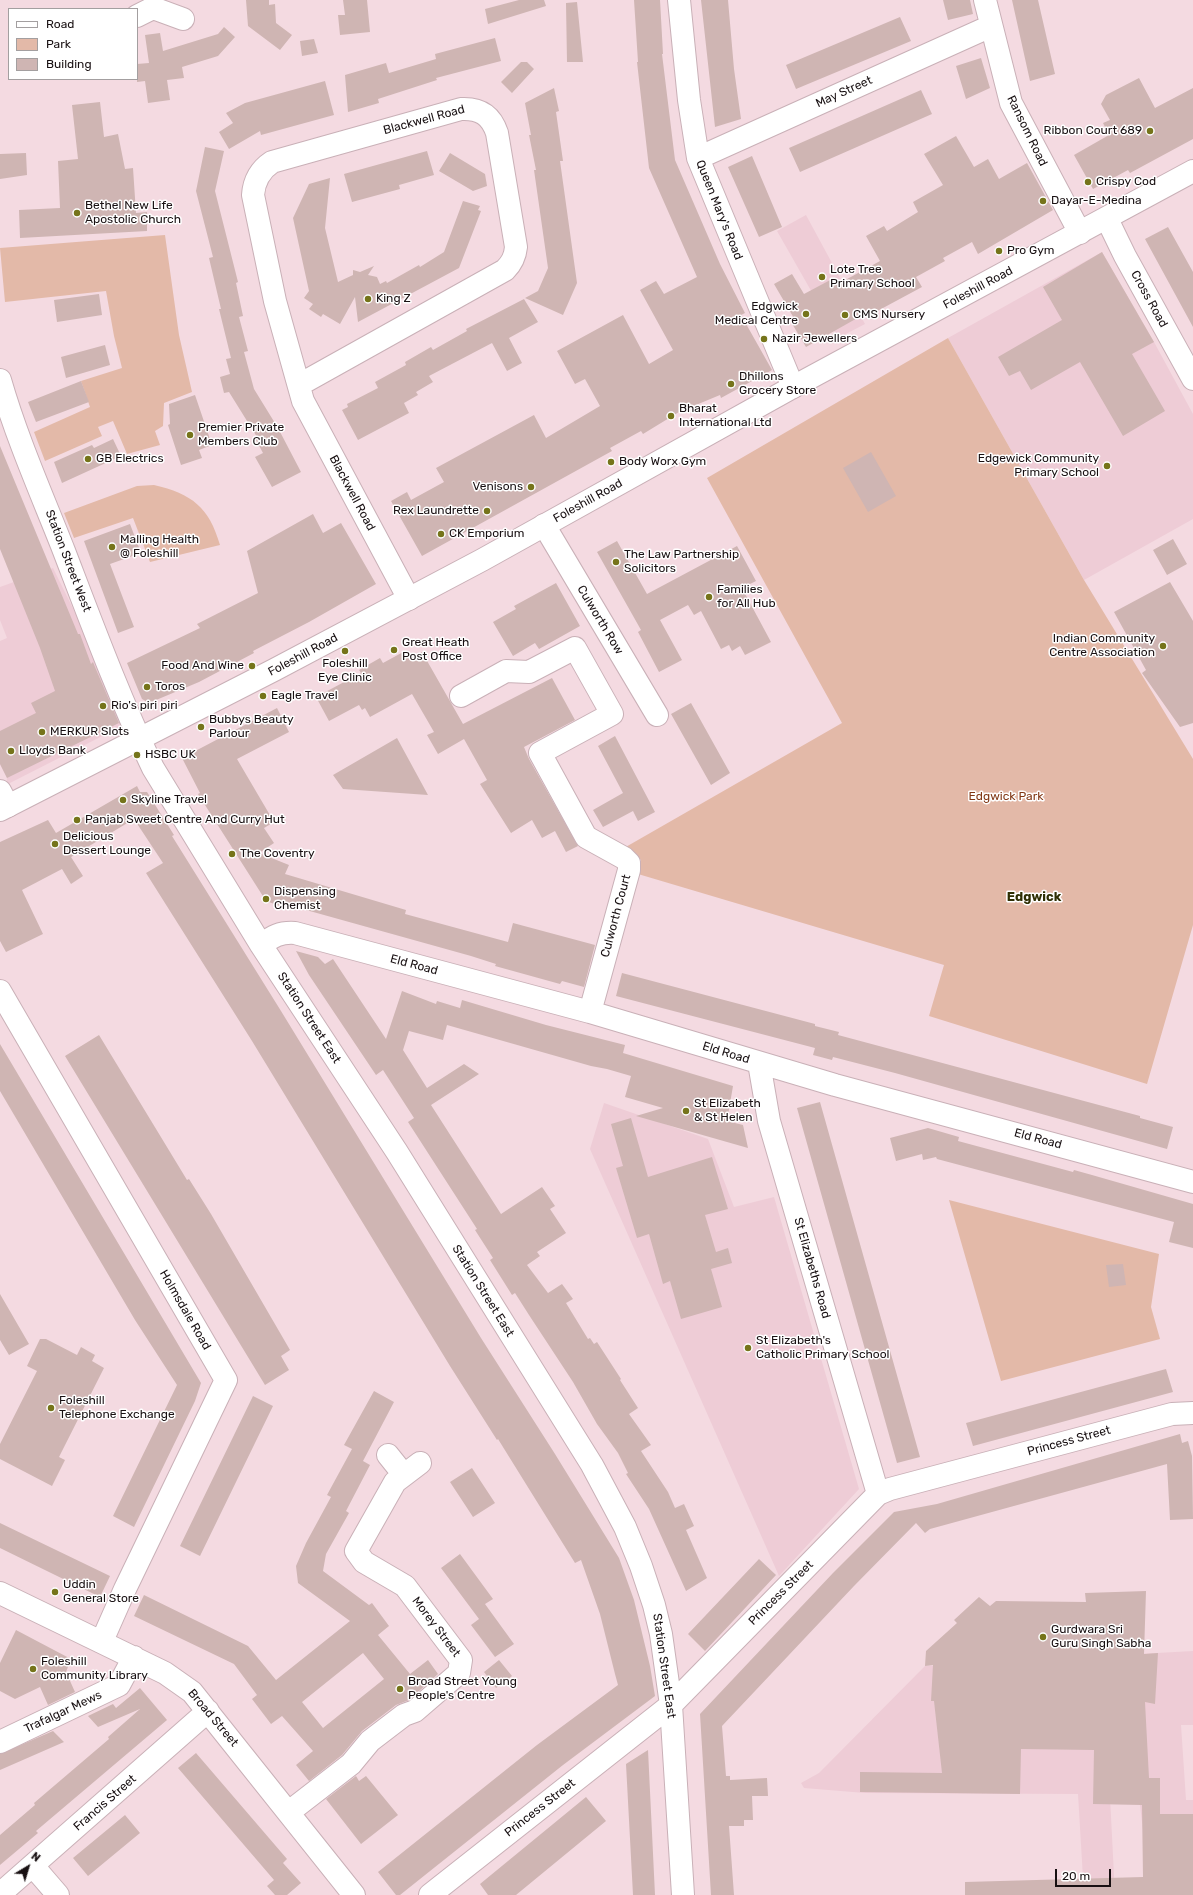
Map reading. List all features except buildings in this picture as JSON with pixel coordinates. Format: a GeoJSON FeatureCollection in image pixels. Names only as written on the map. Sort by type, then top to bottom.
{"type":"FeatureCollection","features":[{"type":"Feature","properties":{"kind":"street","name":"Queen Mary's Road"},"geometry":{"type":"LineString","coordinates":[[679,0],[689,100],[698,158],[703,174],[793,387]]}},
{"type":"Feature","properties":{"kind":"street","name":"Ransom Road"},"geometry":{"type":"LineString","coordinates":[[985,0],[1011,104],[1080,233]]}},
{"type":"Feature","properties":{"kind":"street"},"geometry":{"type":"LineString","coordinates":[[147,8],[183,19]]}},
{"type":"Feature","properties":{"kind":"street","name":"May Street"},"geometry":{"type":"LineString","coordinates":[[698,158],[991,26]]}},
{"type":"Feature","properties":{"kind":"street","name":"Blackwell Road"},"geometry":{"type":"LineString","coordinates":[[299,385],[505,270],[511,264],[515,257],[516,247],[497,133],[489,117],[481,111],[471,108],[461,109],[280,160],[265,167],[254,184],[253,195],[275,301],[303,401],[409,599]]}},
{"type":"Feature","properties":{"kind":"street","name":"Foleshill Road"},"geometry":{"type":"LineString","coordinates":[[3,803],[139,739],[409,599],[793,387],[1107,219],[1193,171]]}},
{"type":"Feature","properties":{"kind":"street","name":"Cross Road"},"geometry":{"type":"LineString","coordinates":[[1107,219],[1125,256],[1193,379]]}},
{"type":"Feature","properties":{"kind":"street","name":"Station Street West"},"geometry":{"type":"LineString","coordinates":[[0,380],[22,444],[139,739]]}},
{"type":"Feature","properties":{"kind":"street","name":"Culworth Row"},"geometry":{"type":"LineString","coordinates":[[544,525],[656,715]]}},
{"type":"Feature","properties":{"kind":"street","name":"Culworth Court"},"geometry":{"type":"LineString","coordinates":[[461,696],[506,671],[529,672],[575,648],[612,714],[540,753],[586,837],[624,858],[629,863],[629,870],[590,1012]]}},
{"type":"Feature","properties":{"kind":"street","name":"Station Street East"},"geometry":{"type":"LineString","coordinates":[[139,739],[153,768],[261,945],[397,1152],[610,1495],[642,1566],[661,1634],[671,1705],[683,1895]]}},
{"type":"Feature","properties":{"kind":"street","name":"Eld Road"},"geometry":{"type":"LineString","coordinates":[[261,945],[273,936],[283,932],[295,933],[590,1012],[759,1063],[1193,1182]]}},
{"type":"Feature","properties":{"kind":"street","name":"Holmsdale Road"},"geometry":{"type":"LineString","coordinates":[[0,991],[226,1380],[125,1589],[102,1641]]}},
{"type":"Feature","properties":{"kind":"street","name":"St Elizabeths Road"},"geometry":{"type":"LineString","coordinates":[[759,1063],[769,1122],[878,1494]]}},
{"type":"Feature","properties":{"kind":"street","name":"Princess Street"},"geometry":{"type":"LineString","coordinates":[[430,1895],[671,1705],[878,1494],[890,1489],[1172,1414],[1193,1413]]}},
{"type":"Feature","properties":{"kind":"street","name":"Morey Street"},"geometry":{"type":"LineString","coordinates":[[289,1812],[351,1764],[370,1741],[404,1714],[414,1711],[459,1673],[461,1660],[405,1586],[364,1562],[356,1551],[395,1482],[412,1469],[388,1455]]}},
{"type":"Feature","properties":{"kind":"street","name":"Broad Street"},"geometry":{"type":"LineString","coordinates":[[0,1593],[102,1641],[165,1673],[184,1685],[208,1711],[354,1895]]}},
{"type":"Feature","properties":{"kind":"street","name":"Trafalgar Mews"},"geometry":{"type":"LineString","coordinates":[[0,1742],[119,1685],[134,1658]]}},
{"type":"Feature","properties":{"kind":"street","name":"Francis Street"},"geometry":{"type":"LineString","coordinates":[[0,1894],[208,1711]]}},
{"type":"Feature","properties":{"kind":"street"},"geometry":{"type":"LineString","coordinates":[[33,1866],[58,1895]]}},
{"type":"Feature","properties":{"kind":"shaded area","name":"Lote Tree Primary School"},"geometry":{"type":"Polygon","coordinates":[[[806,215],[865,324],[838,338],[777,231],[806,215]]]}},
{"type":"Feature","properties":{"kind":"shaded area","name":"Edgewick Community Primary School"},"geometry":{"type":"Polygon","coordinates":[[[1102,252],[1154,342],[1193,414],[1193,519],[1084,580],[948,338],[1102,252]]]}},
{"type":"Feature","properties":{"kind":"shaded area"},"geometry":{"type":"Polygon","coordinates":[[[53,568],[95,653],[122,726],[6,785],[7,778],[0,764],[0,641],[7,638],[0,620],[0,587],[53,568]]]}},
{"type":"Feature","properties":{"kind":"shaded area","name":"St Elizabeth's Catholic Primary School"},"geometry":{"type":"Polygon","coordinates":[[[604,1103],[708,1139],[734,1207],[774,1197],[859,1489],[779,1576],[590,1149],[604,1103]]]}},
{"type":"Feature","properties":{"kind":"shaded area"},"geometry":{"type":"Polygon","coordinates":[[[1193,1651],[1193,1725],[1181,1725],[1186,1800],[1193,1800],[1193,1895],[1143,1831],[1139,1796],[1110,1797],[1115,1895],[1084,1895],[1078,1794],[865,1793],[804,1788],[801,1783],[819,1773],[925,1666],[1193,1651]]]}},
{"type":"Feature","properties":{"kind":"green space"},"geometry":{"type":"Polygon","coordinates":[[[165,235],[179,335],[192,392],[164,403],[163,426],[155,431],[160,445],[127,454],[113,421],[98,427],[102,436],[45,461],[34,432],[90,407],[81,381],[122,368],[114,336],[106,291],[5,302],[0,248],[165,235]]]}},
{"type":"Feature","properties":{"kind":"green space","name":"Edgwick Park"},"geometry":{"type":"Polygon","coordinates":[[[948,338],[1084,580],[1193,759],[1193,925],[1147,1084],[929,1016],[944,965],[638,874],[641,860],[624,848],[842,723],[707,478],[948,338]]]}},
{"type":"Feature","properties":{"kind":"green space"},"geometry":{"type":"Polygon","coordinates":[[[154,485],[179,493],[197,504],[210,521],[216,532],[220,545],[150,562],[133,518],[74,538],[64,513],[137,486],[154,485]]]}},
{"type":"Feature","properties":{"kind":"green space"},"geometry":{"type":"Polygon","coordinates":[[[949,1200],[1159,1254],[1151,1307],[1160,1339],[1001,1381],[949,1200]]]}},
{"type":"Feature","properties":{"kind":"place","name":"Ribbon Court 689"},"geometry":{"type":"Point","coordinates":[1150,131]}},
{"type":"Feature","properties":{"kind":"place","name":"Crispy Cod"},"geometry":{"type":"Point","coordinates":[1088,182]}},
{"type":"Feature","properties":{"kind":"place","name":"Dayar-E-Medina"},"geometry":{"type":"Point","coordinates":[1043,201]}},
{"type":"Feature","properties":{"kind":"place","name":"Bethel New Life Apostolic Church"},"geometry":{"type":"Point","coordinates":[77,213]}},
{"type":"Feature","properties":{"kind":"place","name":"Pro Gym"},"geometry":{"type":"Point","coordinates":[999,251]}},
{"type":"Feature","properties":{"kind":"place","name":"Lote Tree Primary School"},"geometry":{"type":"Point","coordinates":[822,277]}},
{"type":"Feature","properties":{"kind":"place","name":"King Z"},"geometry":{"type":"Point","coordinates":[368,299]}},
{"type":"Feature","properties":{"kind":"place","name":"Edgwick Medical Centre"},"geometry":{"type":"Point","coordinates":[806,314]}},
{"type":"Feature","properties":{"kind":"place","name":"CMS Nursery"},"geometry":{"type":"Point","coordinates":[845,315]}},
{"type":"Feature","properties":{"kind":"place","name":"Nazir Jewellers"},"geometry":{"type":"Point","coordinates":[764,339]}},
{"type":"Feature","properties":{"kind":"place","name":"Dhillons Grocery Store"},"geometry":{"type":"Point","coordinates":[731,384]}},
{"type":"Feature","properties":{"kind":"place","name":"Bharat International Ltd"},"geometry":{"type":"Point","coordinates":[671,416]}},
{"type":"Feature","properties":{"kind":"place","name":"Premier Private Members Club"},"geometry":{"type":"Point","coordinates":[190,435]}},
{"type":"Feature","properties":{"kind":"place","name":"GB Electrics"},"geometry":{"type":"Point","coordinates":[88,459]}},
{"type":"Feature","properties":{"kind":"place","name":"Body Worx Gym"},"geometry":{"type":"Point","coordinates":[611,462]}},
{"type":"Feature","properties":{"kind":"place","name":"Edgewick Community Primary School"},"geometry":{"type":"Point","coordinates":[1107,466]}},
{"type":"Feature","properties":{"kind":"place","name":"Venisons"},"geometry":{"type":"Point","coordinates":[531,487]}},
{"type":"Feature","properties":{"kind":"place","name":"Rex Laundrette"},"geometry":{"type":"Point","coordinates":[487,511]}},
{"type":"Feature","properties":{"kind":"place","name":"CK Emporium"},"geometry":{"type":"Point","coordinates":[441,534]}},
{"type":"Feature","properties":{"kind":"place","name":"Malling Health @ Foleshill"},"geometry":{"type":"Point","coordinates":[112,547]}},
{"type":"Feature","properties":{"kind":"place","name":"The Law Partnership Solicitors"},"geometry":{"type":"Point","coordinates":[616,562]}},
{"type":"Feature","properties":{"kind":"place","name":"Families for All Hub"},"geometry":{"type":"Point","coordinates":[709,597]}},
{"type":"Feature","properties":{"kind":"place","name":"Indian Community Centre Association"},"geometry":{"type":"Point","coordinates":[1163,646]}},
{"type":"Feature","properties":{"kind":"place","name":"Great Heath Post Office"},"geometry":{"type":"Point","coordinates":[394,650]}},
{"type":"Feature","properties":{"kind":"place","name":"Foleshill Eye Clinic"},"geometry":{"type":"Point","coordinates":[345,651]}},
{"type":"Feature","properties":{"kind":"place","name":"Food And Wine"},"geometry":{"type":"Point","coordinates":[252,666]}},
{"type":"Feature","properties":{"kind":"place","name":"Toros"},"geometry":{"type":"Point","coordinates":[147,687]}},
{"type":"Feature","properties":{"kind":"place","name":"Eagle Travel"},"geometry":{"type":"Point","coordinates":[263,696]}},
{"type":"Feature","properties":{"kind":"place","name":"Rio's piri piri"},"geometry":{"type":"Point","coordinates":[103,706]}},
{"type":"Feature","properties":{"kind":"place","name":"Bubbys Beauty Parlour"},"geometry":{"type":"Point","coordinates":[201,727]}},
{"type":"Feature","properties":{"kind":"place","name":"MERKUR Slots"},"geometry":{"type":"Point","coordinates":[42,732]}},
{"type":"Feature","properties":{"kind":"place","name":"Lloyds Bank"},"geometry":{"type":"Point","coordinates":[11,751]}},
{"type":"Feature","properties":{"kind":"place","name":"HSBC UK"},"geometry":{"type":"Point","coordinates":[137,755]}},
{"type":"Feature","properties":{"kind":"place","name":"Skyline Travel"},"geometry":{"type":"Point","coordinates":[123,800]}},
{"type":"Feature","properties":{"kind":"place","name":"Panjab Sweet Centre And Curry Hut"},"geometry":{"type":"Point","coordinates":[77,820]}},
{"type":"Feature","properties":{"kind":"place","name":"Delicious Dessert Lounge"},"geometry":{"type":"Point","coordinates":[55,844]}},
{"type":"Feature","properties":{"kind":"place","name":"The Coventry"},"geometry":{"type":"Point","coordinates":[232,854]}},
{"type":"Feature","properties":{"kind":"place","name":"Dispensing Chemist"},"geometry":{"type":"Point","coordinates":[266,899]}},
{"type":"Feature","properties":{"kind":"place","name":"St Elizabeth & St Helen"},"geometry":{"type":"Point","coordinates":[686,1111]}},
{"type":"Feature","properties":{"kind":"place","name":"St Elizabeth's Catholic Primary School"},"geometry":{"type":"Point","coordinates":[748,1348]}},
{"type":"Feature","properties":{"kind":"place","name":"Foleshill Telephone Exchange"},"geometry":{"type":"Point","coordinates":[51,1408]}},
{"type":"Feature","properties":{"kind":"place","name":"Uddin General Store"},"geometry":{"type":"Point","coordinates":[55,1592]}},
{"type":"Feature","properties":{"kind":"place","name":"Gurdwara Sri Guru Singh Sabha"},"geometry":{"type":"Point","coordinates":[1043,1637]}},
{"type":"Feature","properties":{"kind":"place","name":"Foleshill Community Library"},"geometry":{"type":"Point","coordinates":[33,1669]}},
{"type":"Feature","properties":{"kind":"place","name":"Broad Street Young People's Centre"},"geometry":{"type":"Point","coordinates":[400,1689]}},
{"type":"Feature","properties":{"kind":"district","name":"Edgwick"},"geometry":{"type":"Point","coordinates":[1034,897]}}]}
